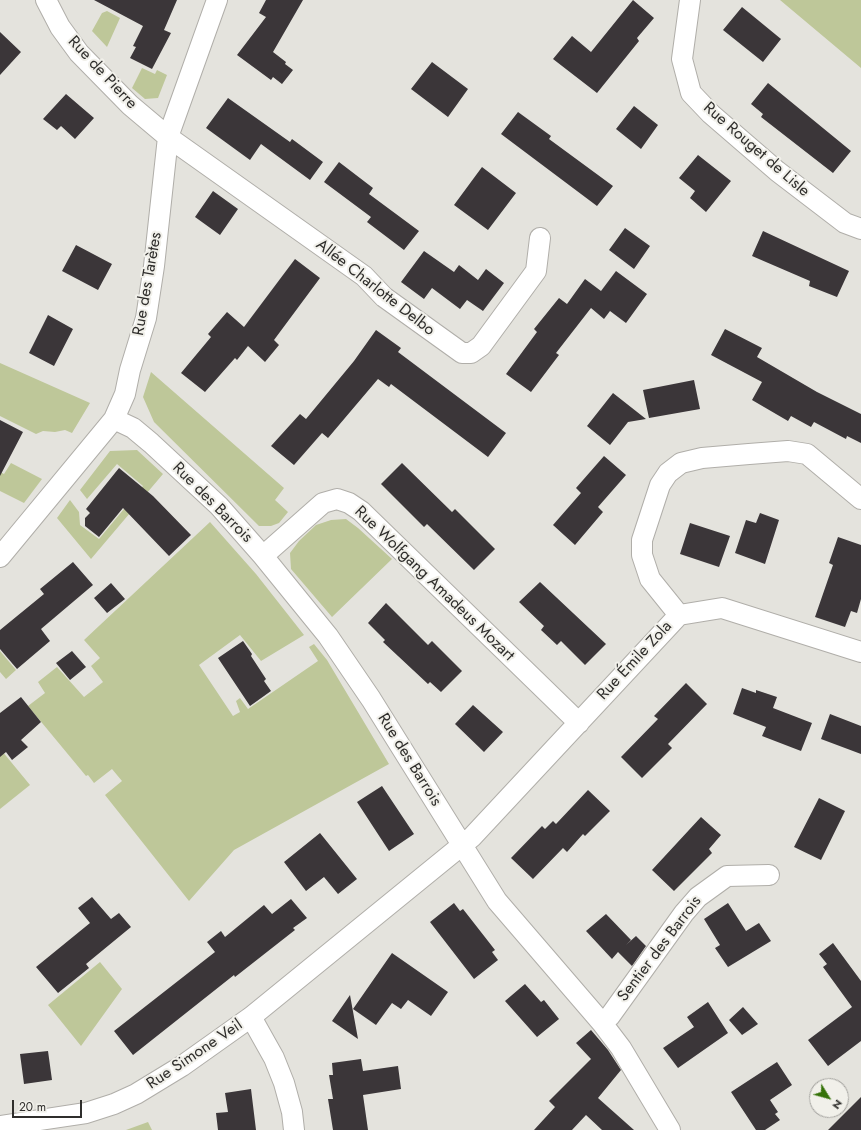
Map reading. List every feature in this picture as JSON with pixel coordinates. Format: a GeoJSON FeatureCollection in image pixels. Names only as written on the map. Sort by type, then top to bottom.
{"type":"FeatureCollection","features":[{"type":"Feature","properties":{"kind":"street","name":"Rue de Pierre"},"geometry":{"type":"LineString","coordinates":[[46,0],[60,26],[79,53],[130,106],[168,137]]}},
{"type":"Feature","properties":{"kind":"street","name":"Rue des Tarètes"},"geometry":{"type":"LineString","coordinates":[[0,556],[114,419],[125,394],[130,370],[146,318],[154,266],[168,137],[217,0]]}},
{"type":"Feature","properties":{"kind":"street","name":"Rue Rouget de Lisle"},"geometry":{"type":"LineString","coordinates":[[690,0],[682,59],[691,92],[711,114],[777,171],[845,223],[861,229]]}},
{"type":"Feature","properties":{"kind":"street","name":"Allée Charlotte Delbo"},"geometry":{"type":"LineString","coordinates":[[168,137],[364,276],[384,297],[462,354],[471,353],[481,346],[536,271],[540,238]]}},
{"type":"Feature","properties":{"kind":"street","name":"Rue des Barrois"},"geometry":{"type":"LineString","coordinates":[[114,419],[133,428],[219,506],[263,556],[328,636],[370,699],[497,901],[602,1023],[621,1048],[670,1130]]}},
{"type":"Feature","properties":{"kind":"street"},"geometry":{"type":"LineString","coordinates":[[679,615],[650,579],[642,554],[642,540],[660,485],[668,473],[681,463],[702,458],[772,452],[788,451],[807,454],[861,499]]}},
{"type":"Feature","properties":{"kind":"street","name":"Rue Wolfgang Amadeus Mozart"},"geometry":{"type":"LineString","coordinates":[[263,556],[323,503],[337,499],[349,503],[361,511],[578,722]]}},
{"type":"Feature","properties":{"kind":"street","name":"Rue Émile Zola"},"geometry":{"type":"LineString","coordinates":[[462,846],[485,824],[578,722],[679,615],[722,608],[861,652]]}},
{"type":"Feature","properties":{"kind":"street","name":"Rue Simone Veil"},"geometry":{"type":"LineString","coordinates":[[0,1126],[86,1112],[114,1104],[136,1094],[182,1066],[251,1017],[462,846]]}},
{"type":"Feature","properties":{"kind":"street","name":"Sentier des Barrois"},"geometry":{"type":"LineString","coordinates":[[602,1023],[610,1016],[679,920],[698,897],[727,876],[769,875]]}},
{"type":"Feature","properties":{"kind":"street","name":"Rue Simone Veil"},"geometry":{"type":"LineString","coordinates":[[251,1017],[274,1058],[284,1083],[292,1112],[294,1130]]}},
{"type":"Feature","properties":{"kind":"green space"},"geometry":{"type":"Polygon","coordinates":[[[780,0],[861,0],[861,68],[780,0]]]}},
{"type":"Feature","properties":{"kind":"green space"},"geometry":{"type":"Polygon","coordinates":[[[107,11],[120,18],[107,47],[92,31],[102,13],[107,11]]]}},
{"type":"Feature","properties":{"kind":"green space"},"geometry":{"type":"Polygon","coordinates":[[[142,68],[155,74],[157,70],[167,75],[158,98],[145,99],[132,88],[142,68]]]}},
{"type":"Feature","properties":{"kind":"green space"},"geometry":{"type":"Polygon","coordinates":[[[0,363],[90,403],[72,433],[65,430],[55,432],[43,431],[36,434],[0,416],[0,363]]]}},
{"type":"Feature","properties":{"kind":"green space"},"geometry":{"type":"Polygon","coordinates":[[[151,372],[284,488],[275,500],[288,512],[279,523],[271,526],[259,526],[154,422],[143,397],[151,372]]]}},
{"type":"Feature","properties":{"kind":"green space"},"geometry":{"type":"Polygon","coordinates":[[[137,450],[163,474],[91,559],[57,518],[70,500],[79,512],[80,525],[99,539],[143,486],[117,464],[87,499],[80,490],[110,451],[137,450]]]}},
{"type":"Feature","properties":{"kind":"green space"},"geometry":{"type":"Polygon","coordinates":[[[11,463],[42,479],[24,503],[0,491],[0,472],[4,474],[11,463]]]}},
{"type":"Feature","properties":{"kind":"green space"},"geometry":{"type":"Polygon","coordinates":[[[346,519],[392,559],[332,617],[291,569],[290,553],[299,541],[316,525],[331,520],[346,519]]]}},
{"type":"Feature","properties":{"kind":"green space"},"geometry":{"type":"Polygon","coordinates":[[[210,522],[256,574],[304,635],[261,661],[240,635],[199,665],[233,716],[240,712],[236,701],[240,698],[248,709],[318,661],[309,647],[314,644],[327,660],[389,764],[234,850],[189,901],[105,795],[122,781],[112,769],[94,783],[88,775],[86,776],[28,706],[45,693],[38,682],[57,667],[84,697],[103,682],[91,666],[100,658],[84,640],[210,522]]]}},
{"type":"Feature","properties":{"kind":"green space"},"geometry":{"type":"Polygon","coordinates":[[[0,651],[16,670],[6,679],[0,672],[0,651]]]}},
{"type":"Feature","properties":{"kind":"green space"},"geometry":{"type":"Polygon","coordinates":[[[2,751],[30,785],[0,809],[0,753],[2,751]]]}},
{"type":"Feature","properties":{"kind":"green space"},"geometry":{"type":"Polygon","coordinates":[[[100,962],[122,989],[81,1046],[48,1005],[100,962]]]}},
{"type":"Feature","properties":{"kind":"green space"},"geometry":{"type":"Polygon","coordinates":[[[148,1122],[152,1130],[126,1130],[148,1122]]]}},
{"type":"Feature","properties":{"kind":"building"},"geometry":{"type":"Polygon","coordinates":[[[94,0],[177,0],[164,30],[171,33],[152,69],[130,58],[136,47],[133,46],[143,26],[94,0]]]}},
{"type":"Feature","properties":{"kind":"building"},"geometry":{"type":"Polygon","coordinates":[[[266,0],[303,0],[273,52],[286,62],[285,64],[293,70],[282,84],[273,77],[271,80],[237,55],[266,17],[259,13],[266,0]]]}},
{"type":"Feature","properties":{"kind":"building"},"geometry":{"type":"Polygon","coordinates":[[[633,0],[654,18],[637,38],[639,41],[597,93],[553,59],[572,36],[591,52],[633,0]]]}},
{"type":"Feature","properties":{"kind":"building"},"geometry":{"type":"Polygon","coordinates":[[[742,7],[781,39],[763,62],[723,30],[742,7]]]}},
{"type":"Feature","properties":{"kind":"building"},"geometry":{"type":"Polygon","coordinates":[[[0,32],[21,52],[0,75],[0,32]]]}},
{"type":"Feature","properties":{"kind":"building"},"geometry":{"type":"Polygon","coordinates":[[[432,62],[468,89],[448,117],[411,89],[432,62]]]}},
{"type":"Feature","properties":{"kind":"building"},"geometry":{"type":"Polygon","coordinates":[[[768,83],[851,151],[833,173],[761,117],[763,114],[751,104],[768,83]]]}},
{"type":"Feature","properties":{"kind":"building"},"geometry":{"type":"Polygon","coordinates":[[[66,94],[94,118],[75,139],[61,126],[57,130],[43,119],[66,94]]]}},
{"type":"Feature","properties":{"kind":"building"},"geometry":{"type":"Polygon","coordinates":[[[228,98],[290,142],[292,139],[323,162],[310,180],[261,144],[250,160],[206,128],[228,98]]]}},
{"type":"Feature","properties":{"kind":"building"},"geometry":{"type":"Polygon","coordinates":[[[634,106],[658,125],[641,149],[616,129],[634,106]]]}},
{"type":"Feature","properties":{"kind":"building"},"geometry":{"type":"Polygon","coordinates":[[[518,112],[551,136],[549,139],[613,186],[597,206],[501,134],[518,112]]]}},
{"type":"Feature","properties":{"kind":"building"},"geometry":{"type":"Polygon","coordinates":[[[698,155],[731,181],[706,212],[690,198],[695,191],[679,178],[698,155]]]}},
{"type":"Feature","properties":{"kind":"building"},"geometry":{"type":"Polygon","coordinates":[[[339,162],[373,188],[369,194],[419,231],[404,250],[367,222],[371,217],[324,182],[339,162]]]}},
{"type":"Feature","properties":{"kind":"building"},"geometry":{"type":"Polygon","coordinates":[[[482,167],[516,193],[488,230],[454,205],[482,167]]]}},
{"type":"Feature","properties":{"kind":"building"},"geometry":{"type":"Polygon","coordinates":[[[213,191],[238,209],[220,235],[195,217],[213,191]]]}},
{"type":"Feature","properties":{"kind":"building"},"geometry":{"type":"Polygon","coordinates":[[[625,228],[650,246],[634,269],[609,250],[625,228]]]}},
{"type":"Feature","properties":{"kind":"building"},"geometry":{"type":"Polygon","coordinates":[[[763,231],[849,271],[837,297],[809,286],[810,281],[752,256],[763,231]]]}},
{"type":"Feature","properties":{"kind":"building"},"geometry":{"type":"Polygon","coordinates":[[[76,245],[112,264],[98,290],[62,271],[76,245]]]}},
{"type":"Feature","properties":{"kind":"building"},"geometry":{"type":"Polygon","coordinates":[[[424,251],[454,272],[459,265],[478,280],[486,269],[504,283],[483,311],[467,300],[460,309],[432,288],[424,299],[401,282],[424,251]]]}},
{"type":"Feature","properties":{"kind":"building"},"geometry":{"type":"Polygon","coordinates":[[[295,259],[320,278],[274,340],[279,345],[265,362],[248,346],[237,360],[235,358],[205,392],[181,373],[211,337],[208,334],[227,312],[244,327],[295,259]]]}},
{"type":"Feature","properties":{"kind":"building"},"geometry":{"type":"Polygon","coordinates":[[[616,271],[647,294],[626,323],[610,311],[604,319],[591,308],[556,353],[559,355],[531,392],[506,374],[537,332],[534,329],[559,298],[567,304],[585,279],[601,291],[616,271]]]}},
{"type":"Feature","properties":{"kind":"building"},"geometry":{"type":"Polygon","coordinates":[[[48,315],[73,329],[54,366],[29,353],[48,315]]]}},
{"type":"Feature","properties":{"kind":"building"},"geometry":{"type":"Polygon","coordinates":[[[725,329],[762,348],[757,357],[817,392],[861,414],[861,443],[847,436],[846,439],[814,422],[811,427],[791,416],[788,421],[752,400],[762,382],[711,355],[725,329]]]}},
{"type":"Feature","properties":{"kind":"building"},"geometry":{"type":"Polygon","coordinates":[[[376,330],[401,348],[398,352],[506,433],[488,457],[391,384],[389,387],[378,379],[328,438],[322,433],[294,465],[271,446],[300,414],[306,419],[354,361],[376,330]]]}},
{"type":"Feature","properties":{"kind":"building"},"geometry":{"type":"Polygon","coordinates":[[[694,380],[700,409],[649,418],[643,390],[694,380]]]}},
{"type":"Feature","properties":{"kind":"building"},"geometry":{"type":"Polygon","coordinates":[[[613,393],[646,419],[628,422],[610,445],[587,426],[613,393]]]}},
{"type":"Feature","properties":{"kind":"building"},"geometry":{"type":"Polygon","coordinates":[[[0,420],[23,432],[0,476],[0,420]]]}},
{"type":"Feature","properties":{"kind":"building"},"geometry":{"type":"Polygon","coordinates":[[[604,456],[626,475],[598,507],[603,512],[575,545],[553,525],[581,493],[576,488],[604,456]]]}},
{"type":"Feature","properties":{"kind":"building"},"geometry":{"type":"Polygon","coordinates":[[[402,463],[452,512],[455,509],[495,549],[474,570],[427,524],[424,527],[381,484],[402,463]]]}},
{"type":"Feature","properties":{"kind":"building"},"geometry":{"type":"Polygon","coordinates":[[[119,468],[153,496],[191,535],[169,556],[123,508],[99,537],[85,526],[85,518],[90,513],[86,509],[119,468]]]}},
{"type":"Feature","properties":{"kind":"building"},"geometry":{"type":"Polygon","coordinates":[[[760,513],[779,520],[765,564],[735,553],[746,520],[756,523],[760,513]]]}},
{"type":"Feature","properties":{"kind":"building"},"geometry":{"type":"Polygon","coordinates":[[[690,523],[730,536],[719,567],[680,554],[690,523]]]}},
{"type":"Feature","properties":{"kind":"building"},"geometry":{"type":"Polygon","coordinates":[[[838,537],[861,545],[861,599],[857,613],[851,611],[845,627],[815,617],[833,565],[829,563],[838,537]]]}},
{"type":"Feature","properties":{"kind":"building"},"geometry":{"type":"Polygon","coordinates":[[[73,562],[93,585],[41,629],[50,641],[17,669],[0,649],[0,630],[44,594],[40,589],[73,562]]]}},
{"type":"Feature","properties":{"kind":"building"},"geometry":{"type":"Polygon","coordinates":[[[540,582],[606,644],[585,665],[561,641],[557,645],[541,630],[544,626],[519,602],[540,582]]]}},
{"type":"Feature","properties":{"kind":"building"},"geometry":{"type":"Polygon","coordinates":[[[111,583],[125,599],[107,613],[94,598],[111,583]]]}},
{"type":"Feature","properties":{"kind":"building"},"geometry":{"type":"Polygon","coordinates":[[[386,603],[428,645],[432,641],[462,671],[441,692],[430,682],[428,684],[383,642],[385,640],[368,623],[386,603]]]}},
{"type":"Feature","properties":{"kind":"building"},"geometry":{"type":"Polygon","coordinates":[[[243,641],[266,679],[264,681],[271,691],[250,706],[218,658],[243,641]]]}},
{"type":"Feature","properties":{"kind":"building"},"geometry":{"type":"Polygon","coordinates":[[[72,651],[86,667],[70,680],[56,663],[72,651]]]}},
{"type":"Feature","properties":{"kind":"building"},"geometry":{"type":"Polygon","coordinates":[[[686,683],[707,704],[668,744],[672,748],[642,778],[621,757],[658,719],[654,716],[686,683]]]}},
{"type":"Feature","properties":{"kind":"building"},"geometry":{"type":"Polygon","coordinates":[[[742,688],[756,693],[756,690],[777,697],[773,708],[812,723],[801,751],[762,736],[766,727],[733,714],[742,688]]]}},
{"type":"Feature","properties":{"kind":"building"},"geometry":{"type":"Polygon","coordinates":[[[21,697],[41,722],[21,740],[28,747],[12,760],[6,752],[0,757],[0,713],[21,697]]]}},
{"type":"Feature","properties":{"kind":"building"},"geometry":{"type":"Polygon","coordinates":[[[473,705],[503,732],[484,752],[455,724],[473,705]]]}},
{"type":"Feature","properties":{"kind":"building"},"geometry":{"type":"Polygon","coordinates":[[[830,714],[861,726],[861,754],[821,739],[830,714]]]}},
{"type":"Feature","properties":{"kind":"building"},"geometry":{"type":"Polygon","coordinates":[[[382,786],[414,834],[389,851],[357,802],[382,786]]]}},
{"type":"Feature","properties":{"kind":"building"},"geometry":{"type":"Polygon","coordinates":[[[588,790],[610,811],[585,836],[583,834],[567,852],[563,848],[533,879],[511,858],[542,826],[545,829],[553,821],[556,824],[588,790]]]}},
{"type":"Feature","properties":{"kind":"building"},"geometry":{"type":"Polygon","coordinates":[[[819,798],[845,811],[821,860],[794,847],[819,798]]]}},
{"type":"Feature","properties":{"kind":"building"},"geometry":{"type":"Polygon","coordinates":[[[701,817],[721,835],[709,849],[712,853],[674,891],[652,870],[701,817]]]}},
{"type":"Feature","properties":{"kind":"building"},"geometry":{"type":"Polygon","coordinates":[[[320,833],[357,879],[338,894],[324,877],[306,891],[284,862],[320,833]]]}},
{"type":"Feature","properties":{"kind":"building"},"geometry":{"type":"Polygon","coordinates":[[[92,897],[111,919],[119,913],[131,927],[86,964],[89,968],[58,993],[36,967],[90,923],[78,908],[92,897]]]}},
{"type":"Feature","properties":{"kind":"building"},"geometry":{"type":"Polygon","coordinates":[[[291,899],[307,918],[293,928],[295,930],[235,977],[234,975],[133,1055],[114,1031],[215,952],[207,942],[221,931],[225,937],[264,905],[272,914],[291,899]]]}},
{"type":"Feature","properties":{"kind":"building"},"geometry":{"type":"Polygon","coordinates":[[[454,903],[460,911],[463,909],[495,950],[492,952],[498,960],[474,979],[430,922],[454,903]]]}},
{"type":"Feature","properties":{"kind":"building"},"geometry":{"type":"Polygon","coordinates":[[[728,903],[746,931],[759,923],[771,941],[728,967],[715,948],[720,945],[704,919],[728,903]]]}},
{"type":"Feature","properties":{"kind":"building"},"geometry":{"type":"Polygon","coordinates":[[[606,914],[631,940],[626,945],[636,936],[646,946],[632,966],[618,952],[612,959],[586,931],[606,914]]]}},
{"type":"Feature","properties":{"kind":"building"},"geometry":{"type":"Polygon","coordinates":[[[833,943],[861,981],[861,1041],[828,1066],[808,1040],[852,1007],[823,967],[827,964],[819,954],[833,943]]]}},
{"type":"Feature","properties":{"kind":"building"},"geometry":{"type":"Polygon","coordinates":[[[392,953],[448,992],[431,1016],[408,1000],[401,1009],[392,1003],[376,1025],[353,1009],[392,953]]]}},
{"type":"Feature","properties":{"kind":"building"},"geometry":{"type":"Polygon","coordinates":[[[525,984],[541,1002],[544,1000],[559,1019],[537,1037],[505,1001],[525,984]]]}},
{"type":"Feature","properties":{"kind":"building"},"geometry":{"type":"Polygon","coordinates":[[[350,995],[358,1039],[332,1021],[350,995]]]}},
{"type":"Feature","properties":{"kind":"building"},"geometry":{"type":"Polygon","coordinates":[[[708,1002],[728,1033],[678,1068],[663,1048],[694,1027],[687,1017],[708,1002]]]}},
{"type":"Feature","properties":{"kind":"building"},"geometry":{"type":"Polygon","coordinates":[[[743,1007],[758,1024],[742,1035],[729,1020],[743,1007]]]}},
{"type":"Feature","properties":{"kind":"building"},"geometry":{"type":"Polygon","coordinates":[[[591,1030],[608,1050],[621,1070],[598,1098],[634,1130],[602,1130],[586,1115],[572,1130],[534,1130],[555,1107],[549,1101],[591,1059],[576,1043],[591,1030]]]}},
{"type":"Feature","properties":{"kind":"building"},"geometry":{"type":"Polygon","coordinates":[[[48,1051],[52,1080],[24,1084],[20,1054],[48,1051]]]}},
{"type":"Feature","properties":{"kind":"building"},"geometry":{"type":"Polygon","coordinates":[[[361,1059],[363,1071],[398,1066],[401,1089],[363,1095],[368,1130],[333,1130],[328,1099],[333,1099],[329,1075],[333,1075],[332,1063],[361,1059]]]}},
{"type":"Feature","properties":{"kind":"building"},"geometry":{"type":"Polygon","coordinates":[[[777,1062],[792,1085],[770,1100],[778,1112],[775,1114],[780,1120],[765,1130],[756,1130],[731,1092],[777,1062]]]}},
{"type":"Feature","properties":{"kind":"building"},"geometry":{"type":"Polygon","coordinates":[[[251,1089],[256,1130],[218,1130],[216,1113],[228,1112],[225,1093],[251,1089]]]}},
{"type":"Feature","properties":{"kind":"building"},"geometry":{"type":"Polygon","coordinates":[[[861,1097],[861,1130],[828,1130],[840,1118],[849,1118],[849,1109],[861,1097]]]}}]}
